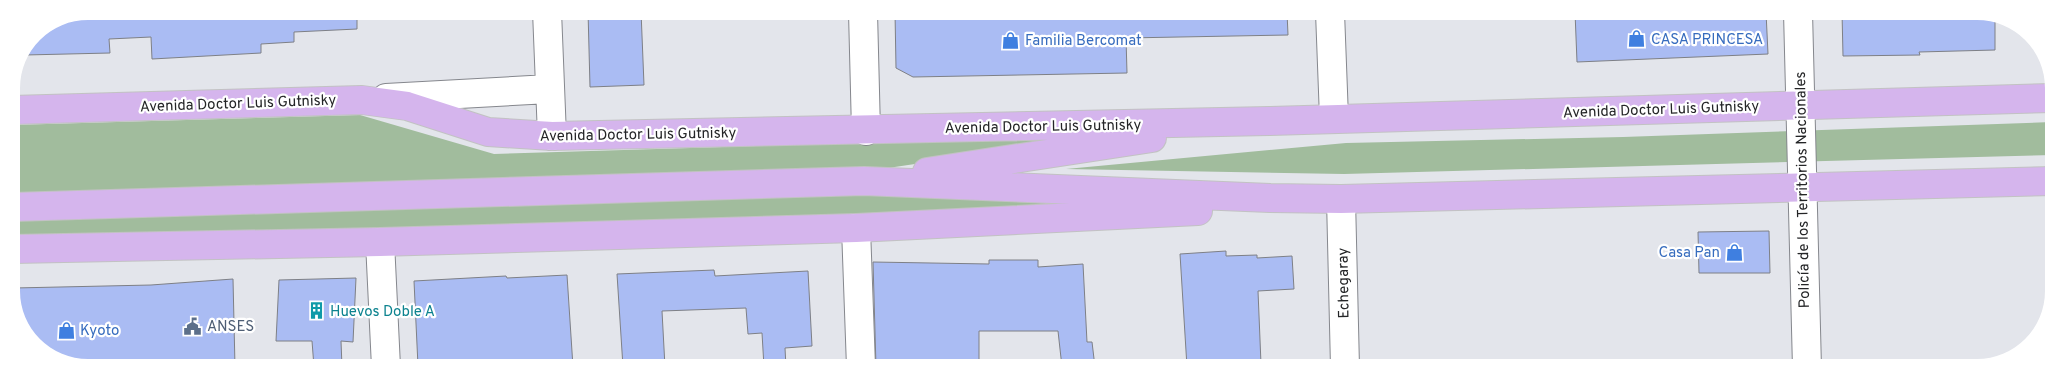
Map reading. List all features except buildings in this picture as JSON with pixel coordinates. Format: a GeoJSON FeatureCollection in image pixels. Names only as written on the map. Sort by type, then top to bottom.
{"type":"FeatureCollection","features":[{"type":"Feature","properties":{"kind":"main road","name":"Avenida Doctor Luis Gutnisky"},"geometry":{"type":"LineString","coordinates":[[20,110],[362,100],[406,106],[488,132],[552,136],[866,131],[1269,121],[2045,98]]}},
{"type":"Feature","properties":{"kind":"main road","name":"Avenida Doctor Luis Gutnisky"},"geometry":{"type":"LineString","coordinates":[[864,181],[1269,121]]}},
{"type":"Feature","properties":{"kind":"main road","name":"Avenida Doctor Luis Gutnisky"},"geometry":{"type":"LineString","coordinates":[[20,207],[864,181],[1270,198],[1342,199],[2045,181]]}},
{"type":"Feature","properties":{"kind":"main road","name":"Avenida Doctor Luis Gutnisky"},"geometry":{"type":"LineString","coordinates":[[20,248],[380,242],[856,228],[1213,210],[1270,198]]}},
{"type":"Feature","properties":{"kind":"street"},"geometry":{"type":"LineString","coordinates":[[547,20],[552,136]]}},
{"type":"Feature","properties":{"kind":"street"},"geometry":{"type":"LineString","coordinates":[[863,20],[866,131]]}},
{"type":"Feature","properties":{"kind":"street"},"geometry":{"type":"LineString","coordinates":[[1330,20],[1334,118]]}},
{"type":"Feature","properties":{"kind":"street","name":"Policía de los Territorios Nacionales"},"geometry":{"type":"LineString","coordinates":[[1798,20],[1807,359]]}},
{"type":"Feature","properties":{"kind":"street"},"geometry":{"type":"LineString","coordinates":[[362,100],[549,90]]}},
{"type":"Feature","properties":{"kind":"street","name":"Echegaray"},"geometry":{"type":"LineString","coordinates":[[1342,199],[1345,359]]}},
{"type":"Feature","properties":{"kind":"street"},"geometry":{"type":"LineString","coordinates":[[856,228],[861,359]]}},
{"type":"Feature","properties":{"kind":"street"},"geometry":{"type":"LineString","coordinates":[[380,242],[386,359]]}},
{"type":"Feature","properties":{"kind":"green space"},"geometry":{"type":"Polygon","coordinates":[[[360,115],[494,154],[1112,135],[773,185],[1194,200],[881,213],[20,241],[20,125],[360,115]]]}},
{"type":"Feature","properties":{"kind":"green space"},"geometry":{"type":"Polygon","coordinates":[[[2045,122],[2045,155],[1344,174],[1066,169],[1346,143],[1623,137],[2045,122]]]}},
{"type":"Feature","properties":{"kind":"place","name":"CASA PRINCESA"},"geometry":{"type":"Point","coordinates":[1637,39]}},
{"type":"Feature","properties":{"kind":"place","name":"Familia Bercomat"},"geometry":{"type":"Point","coordinates":[1011,40]}},
{"type":"Feature","properties":{"kind":"place","name":"Casa Pan"},"geometry":{"type":"Point","coordinates":[1734,252]}},
{"type":"Feature","properties":{"kind":"place","name":"Huevos Doble A"},"geometry":{"type":"Point","coordinates":[316,311]}},
{"type":"Feature","properties":{"kind":"place","name":"ANSES"},"geometry":{"type":"Point","coordinates":[193,326]}},
{"type":"Feature","properties":{"kind":"place","name":"Kyoto"},"geometry":{"type":"Point","coordinates":[66,330]}}]}
